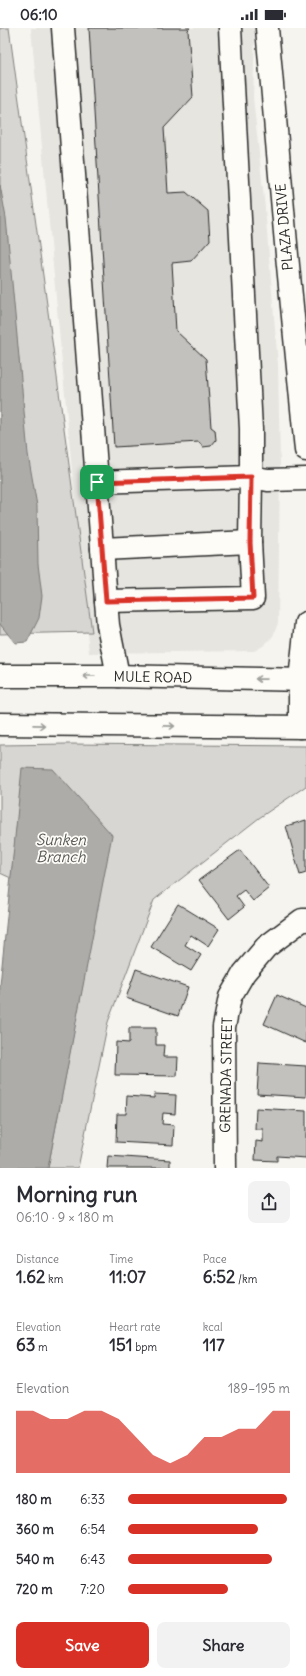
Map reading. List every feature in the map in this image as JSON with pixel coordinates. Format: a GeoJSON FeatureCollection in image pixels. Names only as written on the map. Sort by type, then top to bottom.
{"type":"FeatureCollection","features":[{"type":"Feature","properties":{"kind":"street"},"geometry":{"type":"LineString","coordinates":[[63,28],[108,625],[118,676]]}},
{"type":"Feature","properties":{"kind":"street"},"geometry":{"type":"LineString","coordinates":[[106,601],[253,598],[250,542],[251,429],[230,28]]}},
{"type":"Feature","properties":{"kind":"street","name":"PLAZA DRIVE"},"geometry":{"type":"LineString","coordinates":[[267,28],[286,256],[304,390],[306,450]]}},
{"type":"Feature","properties":{"kind":"street"},"geometry":{"type":"LineString","coordinates":[[97,482],[251,477],[268,480],[306,479]]}},
{"type":"Feature","properties":{"kind":"street"},"geometry":{"type":"LineString","coordinates":[[102,549],[250,542]]}},
{"type":"Feature","properties":{"kind":"street"},"geometry":{"type":"LineString","coordinates":[[0,724],[303,727],[303,680],[306,623]]}},
{"type":"Feature","properties":{"kind":"street","name":"MULE ROAD"},"geometry":{"type":"LineString","coordinates":[[0,676],[118,676],[303,680]]}},
{"type":"Feature","properties":{"kind":"street","name":"GRENADA STREET"},"geometry":{"type":"LineString","coordinates":[[225,1168],[224,1027],[230,997],[244,972],[266,947],[302,920],[306,920]]}},
{"type":"Feature","properties":{"kind":"shaded area"},"geometry":{"type":"Polygon","coordinates":[[[0,28],[9,28],[92,632],[0,634],[0,28]]]}},
{"type":"Feature","properties":{"kind":"shaded area"},"geometry":{"type":"Polygon","coordinates":[[[31,28],[255,28],[253,98],[265,208],[278,365],[280,463],[278,623],[273,636],[263,646],[254,651],[89,653],[31,28]]]}},
{"type":"Feature","properties":{"kind":"shaded area"},"geometry":{"type":"Polygon","coordinates":[[[68,744],[306,746],[306,786],[259,818],[154,900],[108,1022],[78,1168],[48,1168],[111,835],[23,768],[11,878],[0,873],[0,745],[68,744]]]}},
{"type":"Feature","properties":{"kind":"water"},"geometry":{"type":"Polygon","coordinates":[[[0,185],[6,218],[28,454],[37,506],[38,564],[42,596],[39,618],[27,642],[15,643],[0,624],[0,185]]]}},
{"type":"Feature","properties":{"kind":"water","name":"Sunken Branch"},"geometry":{"type":"Polygon","coordinates":[[[22,768],[53,769],[112,835],[48,1168],[0,1168],[0,985],[22,768]]]}},
{"type":"Feature","properties":{"kind":"building"},"geometry":{"type":"Polygon","coordinates":[[[89,28],[190,28],[188,30],[193,97],[164,128],[168,193],[186,192],[208,211],[210,240],[191,261],[172,263],[176,331],[206,359],[211,427],[215,430],[216,440],[211,446],[203,447],[199,442],[114,447],[89,28]]]}},
{"type":"Feature","properties":{"kind":"building"},"geometry":{"type":"Polygon","coordinates":[[[306,820],[306,873],[300,875],[286,826],[306,820]]]}},
{"type":"Feature","properties":{"kind":"building"},"geometry":{"type":"Polygon","coordinates":[[[240,850],[269,888],[253,901],[244,890],[236,896],[244,907],[229,919],[199,880],[240,850]]]}},
{"type":"Feature","properties":{"kind":"building"},"geometry":{"type":"Polygon","coordinates":[[[178,904],[219,929],[208,946],[191,935],[185,945],[201,955],[191,971],[151,947],[178,904]]]}},
{"type":"Feature","properties":{"kind":"building"},"geometry":{"type":"Polygon","coordinates":[[[136,969],[188,987],[178,1016],[126,998],[136,969]]]}},
{"type":"Feature","properties":{"kind":"building"},"geometry":{"type":"Polygon","coordinates":[[[277,995],[306,1008],[306,1043],[264,1024],[277,995]]]}},
{"type":"Feature","properties":{"kind":"building"},"geometry":{"type":"Polygon","coordinates":[[[129,1028],[156,1028],[156,1045],[164,1045],[163,1057],[178,1057],[177,1076],[115,1075],[116,1042],[129,1043],[129,1028]]]}},
{"type":"Feature","properties":{"kind":"building"},"geometry":{"type":"Polygon","coordinates":[[[259,1063],[306,1066],[306,1097],[257,1094],[259,1063]]]}},
{"type":"Feature","properties":{"kind":"building"},"geometry":{"type":"Polygon","coordinates":[[[154,1094],[176,1095],[175,1114],[163,1113],[162,1124],[174,1125],[173,1145],[116,1142],[117,1114],[126,1114],[127,1096],[154,1098],[154,1094]]]}},
{"type":"Feature","properties":{"kind":"building"},"geometry":{"type":"Polygon","coordinates":[[[256,1108],[306,1111],[306,1158],[277,1156],[277,1161],[255,1160],[256,1141],[263,1142],[263,1129],[255,1129],[256,1108]]]}},
{"type":"Feature","properties":{"kind":"building"},"geometry":{"type":"Polygon","coordinates":[[[108,1156],[170,1160],[170,1168],[107,1168],[108,1156]]]}},
{"type":"Feature","properties":{"kind":"route"},"geometry":{"type":"LineString","coordinates":[[251,477],[250,542],[253,598],[106,601],[97,482],[251,477]]}}]}
